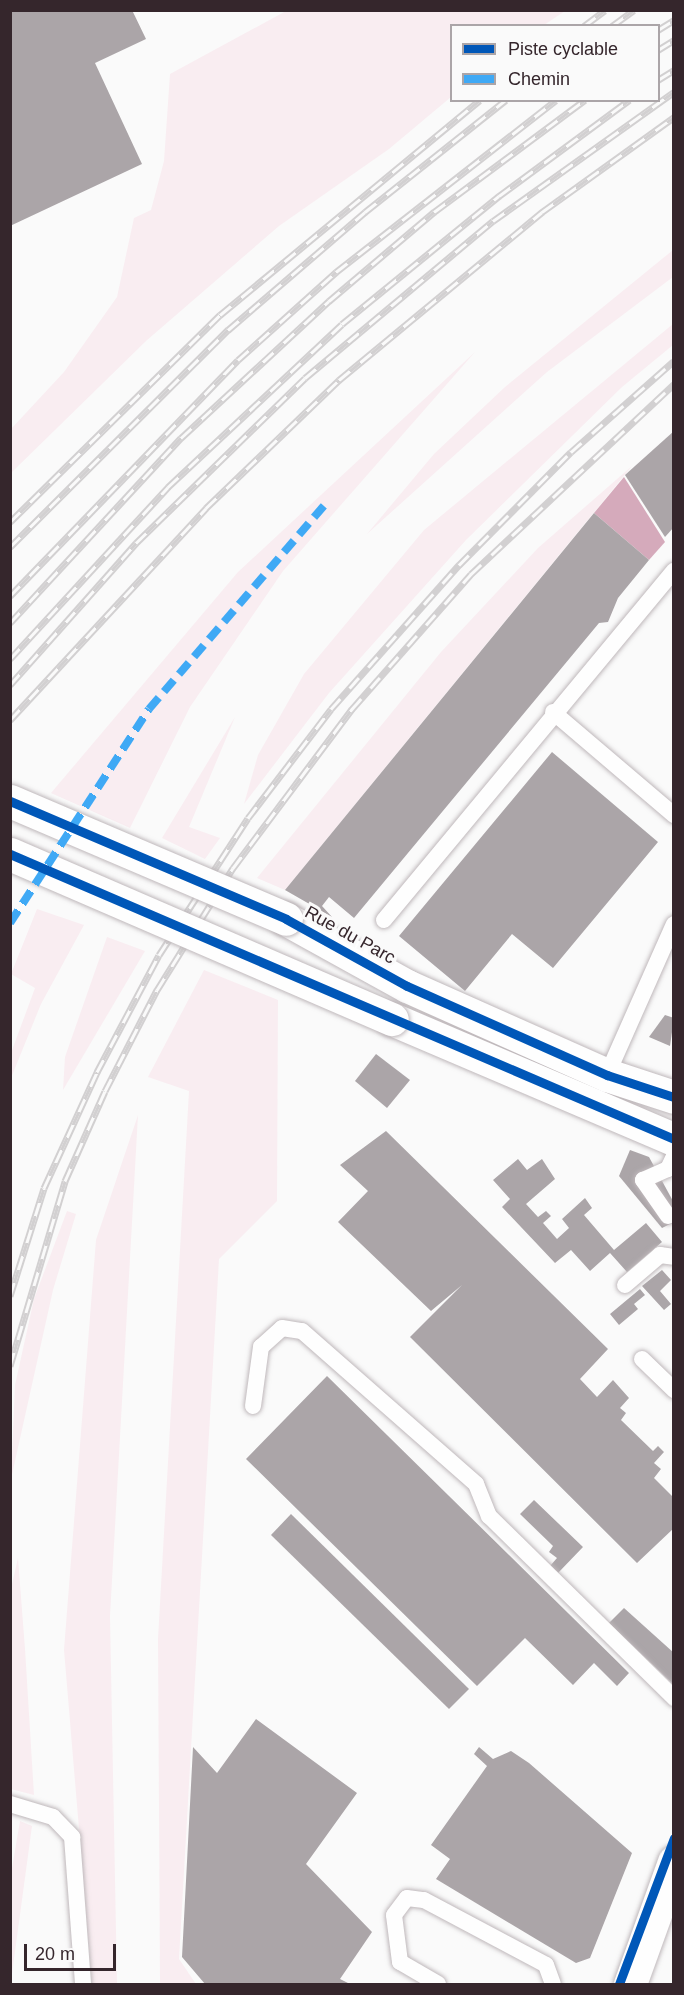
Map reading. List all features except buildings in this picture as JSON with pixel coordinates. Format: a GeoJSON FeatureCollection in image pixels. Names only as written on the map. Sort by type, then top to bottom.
{"type":"FeatureCollection","features":[{"type":"Feature","properties":{"kind":"main road","name":"Rue du Parc"},"geometry":{"type":"LineString","coordinates":[[10,801],[286,919],[407,986],[607,1075],[674,1097]]}},
{"type":"Feature","properties":{"kind":"main road"},"geometry":{"type":"LineString","coordinates":[[10,854],[392,1019],[672,1161]]}},
{"type":"Feature","properties":{"kind":"main road"},"geometry":{"type":"LineString","coordinates":[[630,1984],[674,1862]]}},
{"type":"Feature","properties":{"kind":"lane"},"geometry":{"type":"LineString","coordinates":[[384,920],[553,712],[674,571]]}},
{"type":"Feature","properties":{"kind":"lane"},"geometry":{"type":"LineString","coordinates":[[553,712],[674,815]]}},
{"type":"Feature","properties":{"kind":"lane"},"geometry":{"type":"LineString","coordinates":[[607,1075],[674,924]]}},
{"type":"Feature","properties":{"kind":"lane"},"geometry":{"type":"LineString","coordinates":[[668,1216],[643,1180],[672,1161]]}},
{"type":"Feature","properties":{"kind":"lane"},"geometry":{"type":"LineString","coordinates":[[625,1285],[660,1255],[674,1257]]}},
{"type":"Feature","properties":{"kind":"lane"},"geometry":{"type":"LineString","coordinates":[[253,1406],[261,1347],[282,1328],[302,1331],[476,1484],[489,1516],[674,1698]]}},
{"type":"Feature","properties":{"kind":"lane"},"geometry":{"type":"LineString","coordinates":[[642,1359],[674,1390]]}},
{"type":"Feature","properties":{"kind":"lane"},"geometry":{"type":"LineString","coordinates":[[10,1804],[52,1817],[72,1838],[83,1984]]}},
{"type":"Feature","properties":{"kind":"lane"},"geometry":{"type":"LineString","coordinates":[[438,1984],[400,1962],[394,1915],[407,1898],[424,1900],[546,1965],[553,1984]]}},
{"type":"Feature","properties":{"kind":"shaded area"},"geometry":{"type":"Polygon","coordinates":[[[286,11],[565,11],[546,24],[450,24],[450,98],[389,149],[279,226],[146,341],[11,473],[11,429],[64,372],[117,297],[134,218],[151,210],[164,161],[170,74],[286,11]]]}},
{"type":"Feature","properties":{"kind":"shaded area"},"geometry":{"type":"Polygon","coordinates":[[[673,250],[673,277],[547,372],[367,534],[434,454],[505,387],[673,250]]]}},
{"type":"Feature","properties":{"kind":"shaded area"},"geometry":{"type":"Polygon","coordinates":[[[673,324],[673,345],[622,387],[466,540],[329,693],[244,804],[258,755],[304,674],[424,530],[673,324]]]}},
{"type":"Feature","properties":{"kind":"shaded area"},"geometry":{"type":"Polygon","coordinates":[[[475,352],[283,571],[190,707],[130,828],[51,793],[238,572],[475,352]]]}},
{"type":"Feature","properties":{"kind":"shaded area"},"geometry":{"type":"Polygon","coordinates":[[[632,466],[285,890],[257,878],[441,652],[538,548],[632,466]]]}},
{"type":"Feature","properties":{"kind":"shaded area"},"geometry":{"type":"Polygon","coordinates":[[[624,477],[665,542],[649,560],[594,513],[624,477]]]}},
{"type":"Feature","properties":{"kind":"shaded area"},"geometry":{"type":"Polygon","coordinates":[[[235,717],[189,827],[220,838],[205,859],[162,838],[235,717]]]}},
{"type":"Feature","properties":{"kind":"shaded area"},"geometry":{"type":"Polygon","coordinates":[[[37,909],[84,925],[41,1004],[11,1078],[11,1053],[35,988],[11,974],[37,909]]]}},
{"type":"Feature","properties":{"kind":"shaded area"},"geometry":{"type":"Polygon","coordinates":[[[107,937],[145,951],[63,1090],[65,1057],[107,937]]]}},
{"type":"Feature","properties":{"kind":"shaded area"},"geometry":{"type":"Polygon","coordinates":[[[204,970],[278,1000],[277,1201],[219,1259],[179,1959],[196,1984],[160,1984],[158,1639],[189,1091],[148,1077],[204,970]]]}},
{"type":"Feature","properties":{"kind":"shaded area"},"geometry":{"type":"Polygon","coordinates":[[[138,1115],[110,1616],[117,1984],[92,1984],[64,1650],[96,1240],[138,1115]]]}},
{"type":"Feature","properties":{"kind":"shaded area"},"geometry":{"type":"Polygon","coordinates":[[[67,1211],[76,1214],[53,1290],[11,1479],[15,1385],[34,1299],[67,1211]]]}},
{"type":"Feature","properties":{"kind":"shaded area"},"geometry":{"type":"Polygon","coordinates":[[[18,1558],[34,1795],[11,1789],[10,1593],[18,1558]]]}},
{"type":"Feature","properties":{"kind":"shaded area"},"geometry":{"type":"Polygon","coordinates":[[[20,1821],[32,1826],[11,1981],[11,1874],[20,1821]]]}},
{"type":"Feature","properties":{"kind":"railway"},"geometry":{"type":"LineString","coordinates":[[587,24],[605,10]]}},
{"type":"Feature","properties":{"kind":"railway"},"geometry":{"type":"LineString","coordinates":[[615,24],[634,10]]}},
{"type":"Feature","properties":{"kind":"railway"},"geometry":{"type":"LineString","coordinates":[[660,29],[674,20]]}},
{"type":"Feature","properties":{"kind":"railway"},"geometry":{"type":"LineString","coordinates":[[660,49],[674,40]]}},
{"type":"Feature","properties":{"kind":"railway"},"geometry":{"type":"LineString","coordinates":[[660,79],[674,70]]}},
{"type":"Feature","properties":{"kind":"railway"},"geometry":{"type":"LineString","coordinates":[[660,102],[674,92]]}},
{"type":"Feature","properties":{"kind":"railway"},"geometry":{"type":"LineString","coordinates":[[10,522],[220,315],[478,102]]}},
{"type":"Feature","properties":{"kind":"railway"},"geometry":{"type":"LineString","coordinates":[[10,547],[228,330],[365,212],[503,102]]}},
{"type":"Feature","properties":{"kind":"railway"},"geometry":{"type":"LineString","coordinates":[[10,596],[238,360],[336,272],[553,102]]}},
{"type":"Feature","properties":{"kind":"railway"},"geometry":{"type":"LineString","coordinates":[[10,623],[181,438],[329,301],[434,212],[582,102]]}},
{"type":"Feature","properties":{"kind":"railway"},"geometry":{"type":"LineString","coordinates":[[10,659],[168,487],[342,324],[499,196],[626,102]]}},
{"type":"Feature","properties":{"kind":"railway"},"geometry":{"type":"LineString","coordinates":[[10,685],[136,543],[305,378],[493,221],[660,102]]}},
{"type":"Feature","properties":{"kind":"railway"},"geometry":{"type":"LineString","coordinates":[[10,720],[206,508],[339,380],[542,212],[674,117]]}},
{"type":"Feature","properties":{"kind":"railway"},"geometry":{"type":"LineString","coordinates":[[10,1296],[44,1188],[97,1072],[159,955],[248,818],[331,709],[459,565],[571,452],[674,361]]}},
{"type":"Feature","properties":{"kind":"railway"},"geometry":{"type":"LineString","coordinates":[[10,1366],[65,1181],[105,1091],[157,990],[233,868],[352,709],[471,574],[674,384]]}},
{"type":"Feature","properties":{"kind":"marked path"},"geometry":{"type":"LineString","coordinates":[[10,923],[149,709],[328,501]]}},
{"type":"Feature","properties":{"kind":"cycle path"},"geometry":{"type":"LineString","coordinates":[[10,801],[286,919],[407,986],[607,1075],[674,1097]]}},
{"type":"Feature","properties":{"kind":"cycle path"},"geometry":{"type":"LineString","coordinates":[[10,854],[674,1139]]}},
{"type":"Feature","properties":{"kind":"cycle path"},"geometry":{"type":"LineString","coordinates":[[619,1984],[674,1838]]}}]}
